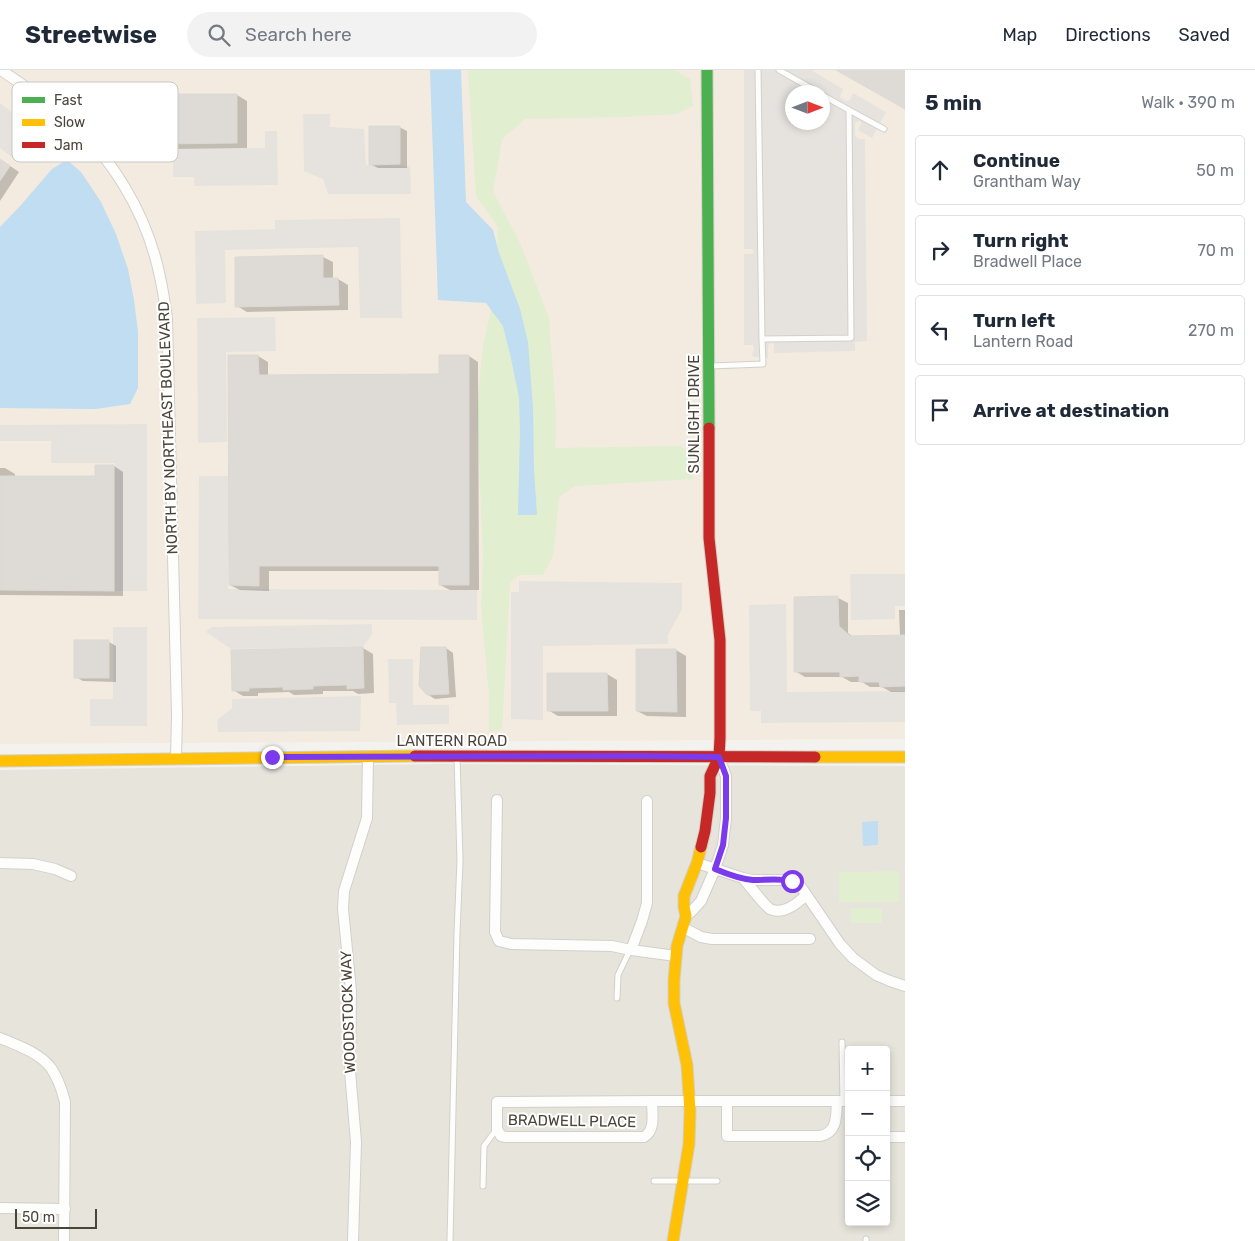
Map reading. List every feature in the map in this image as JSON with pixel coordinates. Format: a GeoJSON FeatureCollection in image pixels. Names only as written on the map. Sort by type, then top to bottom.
{"type":"FeatureCollection","features":[{"type":"Feature","properties":{"kind":"street","name":"NORTH BY NORTHEAST BOULEVARD"},"geometry":{"type":"LineString","coordinates":[[1,70],[18,82]]}},
{"type":"Feature","properties":{"kind":"street","name":"SUNLIGHT DRIVE"},"geometry":{"type":"LineString","coordinates":[[707,70],[710,538],[720,640],[719,757]]}},
{"type":"Feature","properties":{"kind":"street","name":"NORTH BY NORTHEAST BOULEVARD"},"geometry":{"type":"LineString","coordinates":[[108,162],[130,196],[151,242],[160,276],[167,318],[177,716],[176,759]]}},
{"type":"Feature","properties":{"kind":"street","name":"LANTERN ROAD"},"geometry":{"type":"LineString","coordinates":[[0,761],[368,756],[905,757]]}},
{"type":"Feature","properties":{"kind":"street","name":"WOODSTOCK WAY"},"geometry":{"type":"LineString","coordinates":[[354,1241],[356,1142],[350,1071],[351,991],[343,909],[344,891],[367,818],[368,756]]}},
{"type":"Feature","properties":{"kind":"street"},"geometry":{"type":"LineString","coordinates":[[686,916],[684,896],[697,863],[706,830],[709,812],[710,776],[719,757]]}},
{"type":"Feature","properties":{"kind":"street"},"geometry":{"type":"LineString","coordinates":[[673,1241],[689,1144],[690,1102],[687,1065],[674,1003],[676,956],[686,916],[700,901],[715,869],[723,845],[726,818],[726,776],[719,757]]}},
{"type":"Feature","properties":{"kind":"street"},"geometry":{"type":"LineString","coordinates":[[497,800],[495,932],[499,941],[511,944],[612,946],[676,956]]}},
{"type":"Feature","properties":{"kind":"street"},"geometry":{"type":"LineString","coordinates":[[631,950],[647,903],[646,801]]}},
{"type":"Feature","properties":{"kind":"street"},"geometry":{"type":"LineString","coordinates":[[0,863],[32,864],[55,869],[71,876]]}},
{"type":"Feature","properties":{"kind":"street"},"geometry":{"type":"LineString","coordinates":[[697,863],[752,880],[786,880],[799,884],[840,944],[853,958],[876,975],[905,986]]}},
{"type":"Feature","properties":{"kind":"street"},"geometry":{"type":"LineString","coordinates":[[743,878],[770,908],[782,911],[798,903],[806,895]]}},
{"type":"Feature","properties":{"kind":"street"},"geometry":{"type":"LineString","coordinates":[[682,927],[701,937],[712,939],[810,939]]}},
{"type":"Feature","properties":{"kind":"street"},"geometry":{"type":"LineString","coordinates":[[0,1038],[37,1055],[51,1068],[61,1086],[65,1102],[64,1241]]}},
{"type":"Feature","properties":{"kind":"street"},"geometry":{"type":"LineString","coordinates":[[890,1101],[905,1100]]}},
{"type":"Feature","properties":{"kind":"street","name":"BRADWELL PLACE"},"geometry":{"type":"LineString","coordinates":[[652,1101],[652,1127],[644,1137],[506,1137],[501,1136],[497,1129],[497,1102],[652,1101],[727,1102],[843,1101]]}},
{"type":"Feature","properties":{"kind":"street"},"geometry":{"type":"LineString","coordinates":[[727,1102],[727,1136],[820,1136],[829,1133],[832,1129],[843,1101]]}},
{"type":"Feature","properties":{"kind":"street"},"geometry":{"type":"LineString","coordinates":[[890,1137],[905,1137]]}},
{"type":"Feature","properties":{"kind":"street"},"geometry":{"type":"LineString","coordinates":[[0,1208],[65,1208]]}},
{"type":"Feature","properties":{"kind":"lane"},"geometry":{"type":"LineString","coordinates":[[709,366],[763,364],[758,70]]}},
{"type":"Feature","properties":{"kind":"lane"},"geometry":{"type":"LineString","coordinates":[[779,70],[806,85]]}},
{"type":"Feature","properties":{"kind":"lane"},"geometry":{"type":"LineString","coordinates":[[830,99],[884,130]]}},
{"type":"Feature","properties":{"kind":"lane"},"geometry":{"type":"LineString","coordinates":[[762,339],[851,338],[849,110]]}},
{"type":"Feature","properties":{"kind":"lane"},"geometry":{"type":"LineString","coordinates":[[450,1241],[460,869],[457,756]]}},
{"type":"Feature","properties":{"kind":"lane"},"geometry":{"type":"LineString","coordinates":[[617,998],[618,975],[631,950]]}},
{"type":"Feature","properties":{"kind":"lane"},"geometry":{"type":"LineString","coordinates":[[842,1042],[843,1101]]}},
{"type":"Feature","properties":{"kind":"lane"},"geometry":{"type":"LineString","coordinates":[[482,1186],[484,1146],[497,1129]]}},
{"type":"Feature","properties":{"kind":"lane"},"geometry":{"type":"LineString","coordinates":[[654,1181],[717,1181]]}},
{"type":"Feature","properties":{"kind":"shaded area"},"geometry":{"type":"Polygon","coordinates":[[[0,70],[905,70],[905,739],[0,744],[0,70]]]}},
{"type":"Feature","properties":{"kind":"shaded area"},"geometry":{"type":"Polygon","coordinates":[[[744,70],[811,70],[843,89],[840,97],[846,101],[850,100],[853,93],[886,112],[872,138],[858,130],[861,122],[855,123],[855,136],[859,139],[865,139],[867,341],[855,342],[855,351],[774,353],[774,344],[771,343],[768,348],[768,358],[754,357],[752,355],[753,345],[744,345],[744,254],[752,254],[754,252],[752,249],[744,249],[744,70]]]}},
{"type":"Feature","properties":{"kind":"shaded area"},"geometry":{"type":"Polygon","coordinates":[[[0,103],[12,112],[12,157],[0,148],[0,103]]]}},
{"type":"Feature","properties":{"kind":"shaded area"},"geometry":{"type":"Polygon","coordinates":[[[303,114],[330,114],[330,127],[364,129],[366,165],[410,166],[411,194],[328,194],[323,179],[304,171],[303,114]]]}},
{"type":"Feature","properties":{"kind":"shaded area"},"geometry":{"type":"Polygon","coordinates":[[[265,131],[277,131],[278,185],[194,186],[194,177],[173,177],[173,162],[178,162],[178,149],[265,148],[265,131]]]}},
{"type":"Feature","properties":{"kind":"shaded area"},"geometry":{"type":"Polygon","coordinates":[[[400,218],[402,318],[360,318],[358,247],[225,250],[226,303],[196,304],[195,231],[275,229],[275,220],[400,218]]]}},
{"type":"Feature","properties":{"kind":"shaded area"},"geometry":{"type":"Polygon","coordinates":[[[275,317],[276,351],[226,352],[227,442],[198,443],[197,318],[275,317]]]}},
{"type":"Feature","properties":{"kind":"shaded area"},"geometry":{"type":"Polygon","coordinates":[[[147,424],[147,591],[115,591],[115,463],[51,463],[51,441],[0,441],[0,425],[147,424]]]}},
{"type":"Feature","properties":{"kind":"shaded area"},"geometry":{"type":"Polygon","coordinates":[[[199,476],[229,476],[228,589],[477,590],[477,620],[198,619],[199,476]]]}},
{"type":"Feature","properties":{"kind":"shaded area"},"geometry":{"type":"Polygon","coordinates":[[[850,574],[905,574],[905,606],[895,606],[895,619],[851,620],[850,574]]]}},
{"type":"Feature","properties":{"kind":"shaded area"},"geometry":{"type":"Polygon","coordinates":[[[519,581],[682,583],[682,609],[668,635],[668,644],[543,646],[543,720],[511,719],[511,592],[519,592],[519,581]]]}},
{"type":"Feature","properties":{"kind":"shaded area"},"geometry":{"type":"Polygon","coordinates":[[[786,604],[787,692],[905,691],[905,722],[761,723],[761,711],[750,711],[749,605],[786,604]]]}},
{"type":"Feature","properties":{"kind":"shaded area"},"geometry":{"type":"Polygon","coordinates":[[[372,624],[372,634],[363,647],[231,649],[206,632],[212,627],[372,624]]]}},
{"type":"Feature","properties":{"kind":"shaded area"},"geometry":{"type":"Polygon","coordinates":[[[113,627],[147,627],[147,726],[90,726],[90,699],[113,699],[113,627]]]}},
{"type":"Feature","properties":{"kind":"shaded area"},"geometry":{"type":"Polygon","coordinates":[[[388,659],[413,659],[413,705],[449,705],[449,724],[397,725],[396,703],[389,703],[388,659]]]}},
{"type":"Feature","properties":{"kind":"shaded area"},"geometry":{"type":"Polygon","coordinates":[[[361,696],[360,731],[218,732],[217,720],[232,708],[232,699],[361,696]]]}},
{"type":"Feature","properties":{"kind":"shaded area"},"geometry":{"type":"Polygon","coordinates":[[[446,764],[905,766],[905,1241],[0,1241],[0,770],[446,764]]]}},
{"type":"Feature","properties":{"kind":"green space"},"geometry":{"type":"Polygon","coordinates":[[[468,70],[674,70],[690,79],[693,106],[676,114],[525,119],[502,139],[493,192],[520,243],[549,318],[556,415],[555,448],[680,446],[699,458],[692,479],[575,486],[559,497],[553,556],[543,575],[519,575],[510,582],[502,729],[489,732],[489,695],[481,607],[483,556],[477,409],[483,346],[496,286],[498,227],[476,196],[468,70]]]}},
{"type":"Feature","properties":{"kind":"green space"},"geometry":{"type":"Polygon","coordinates":[[[899,871],[899,902],[839,902],[839,872],[899,871]]]}},
{"type":"Feature","properties":{"kind":"green space"},"geometry":{"type":"Polygon","coordinates":[[[851,908],[882,908],[882,923],[851,923],[851,908]]]}},
{"type":"Feature","properties":{"kind":"water"},"geometry":{"type":"Polygon","coordinates":[[[430,70],[461,70],[466,202],[493,230],[499,253],[520,309],[528,342],[533,408],[537,515],[518,515],[519,397],[503,326],[486,303],[438,300],[430,70]]]}},
{"type":"Feature","properties":{"kind":"water"},"geometry":{"type":"Polygon","coordinates":[[[64,162],[69,162],[81,172],[101,202],[116,234],[128,269],[138,332],[138,388],[130,404],[96,409],[0,408],[0,227],[52,169],[64,162]]]}},
{"type":"Feature","properties":{"kind":"water"},"geometry":{"type":"Polygon","coordinates":[[[878,821],[878,845],[863,846],[862,822],[878,821]]]}},
{"type":"Feature","properties":{"kind":"building"},"geometry":{"type":"Polygon","coordinates":[[[836,70],[905,70],[905,109],[836,70]]]}},
{"type":"Feature","properties":{"kind":"building"},"geometry":{"type":"Polygon","coordinates":[[[178,94],[237,94],[237,143],[178,144],[178,94]]]}},
{"type":"Feature","properties":{"kind":"building"},"geometry":{"type":"Polygon","coordinates":[[[369,126],[400,126],[400,164],[369,165],[369,126]]]}},
{"type":"Feature","properties":{"kind":"building"},"geometry":{"type":"Polygon","coordinates":[[[0,159],[10,166],[0,181],[0,159]]]}},
{"type":"Feature","properties":{"kind":"building"},"geometry":{"type":"Polygon","coordinates":[[[323,255],[323,278],[338,278],[339,305],[235,307],[235,257],[323,255]]]}},
{"type":"Feature","properties":{"kind":"building"},"geometry":{"type":"Polygon","coordinates":[[[228,355],[258,355],[259,375],[439,374],[439,355],[469,355],[469,585],[439,585],[439,566],[259,566],[259,586],[229,585],[228,355]]]}},
{"type":"Feature","properties":{"kind":"building"},"geometry":{"type":"Polygon","coordinates":[[[95,465],[114,465],[114,591],[0,590],[0,476],[95,476],[95,465]]]}},
{"type":"Feature","properties":{"kind":"building"},"geometry":{"type":"Polygon","coordinates":[[[838,596],[839,626],[850,636],[905,635],[905,686],[880,687],[879,682],[859,682],[859,676],[840,677],[840,672],[794,672],[794,597],[838,596]]]}},
{"type":"Feature","properties":{"kind":"building"},"geometry":{"type":"Polygon","coordinates":[[[74,640],[109,640],[109,678],[74,678],[74,640]]]}},
{"type":"Feature","properties":{"kind":"building"},"geometry":{"type":"Polygon","coordinates":[[[363,647],[364,688],[347,689],[347,685],[313,686],[313,689],[283,690],[283,687],[249,688],[249,691],[232,691],[231,650],[363,647]]]}},
{"type":"Feature","properties":{"kind":"building"},"geometry":{"type":"Polygon","coordinates":[[[421,647],[446,647],[449,694],[427,695],[419,686],[421,647]]]}},
{"type":"Feature","properties":{"kind":"building"},"geometry":{"type":"Polygon","coordinates":[[[636,649],[676,649],[677,712],[636,711],[636,649]]]}},
{"type":"Feature","properties":{"kind":"building"},"geometry":{"type":"Polygon","coordinates":[[[547,673],[607,673],[608,711],[547,711],[547,673]]]}},
{"type":"Feature","properties":{"kind":"traffic: fast"},"geometry":{"type":"LineString","coordinates":[[707,70],[709,428]]}},
{"type":"Feature","properties":{"kind":"traffic: slow"},"geometry":{"type":"LineString","coordinates":[[0,761],[415,756]]}},
{"type":"Feature","properties":{"kind":"traffic: slow"},"geometry":{"type":"LineString","coordinates":[[815,757],[905,757]]}},
{"type":"Feature","properties":{"kind":"traffic: slow"},"geometry":{"type":"LineString","coordinates":[[673,1241],[689,1144],[690,1111],[687,1065],[674,1003],[674,980],[677,946],[686,916],[684,896],[701,847]]}},
{"type":"Feature","properties":{"kind":"traffic: jam"},"geometry":{"type":"LineString","coordinates":[[701,847],[710,793],[710,776],[719,757],[720,738],[720,640],[709,538],[709,428]]}},
{"type":"Feature","properties":{"kind":"traffic: jam"},"geometry":{"type":"LineString","coordinates":[[415,756],[815,757]]}},
{"type":"Feature","properties":{"kind":"route"},"geometry":{"type":"LineString","coordinates":[[272,757],[719,757],[726,776],[726,818],[723,845],[715,869],[752,880],[776,879],[792,881]]}}]}
